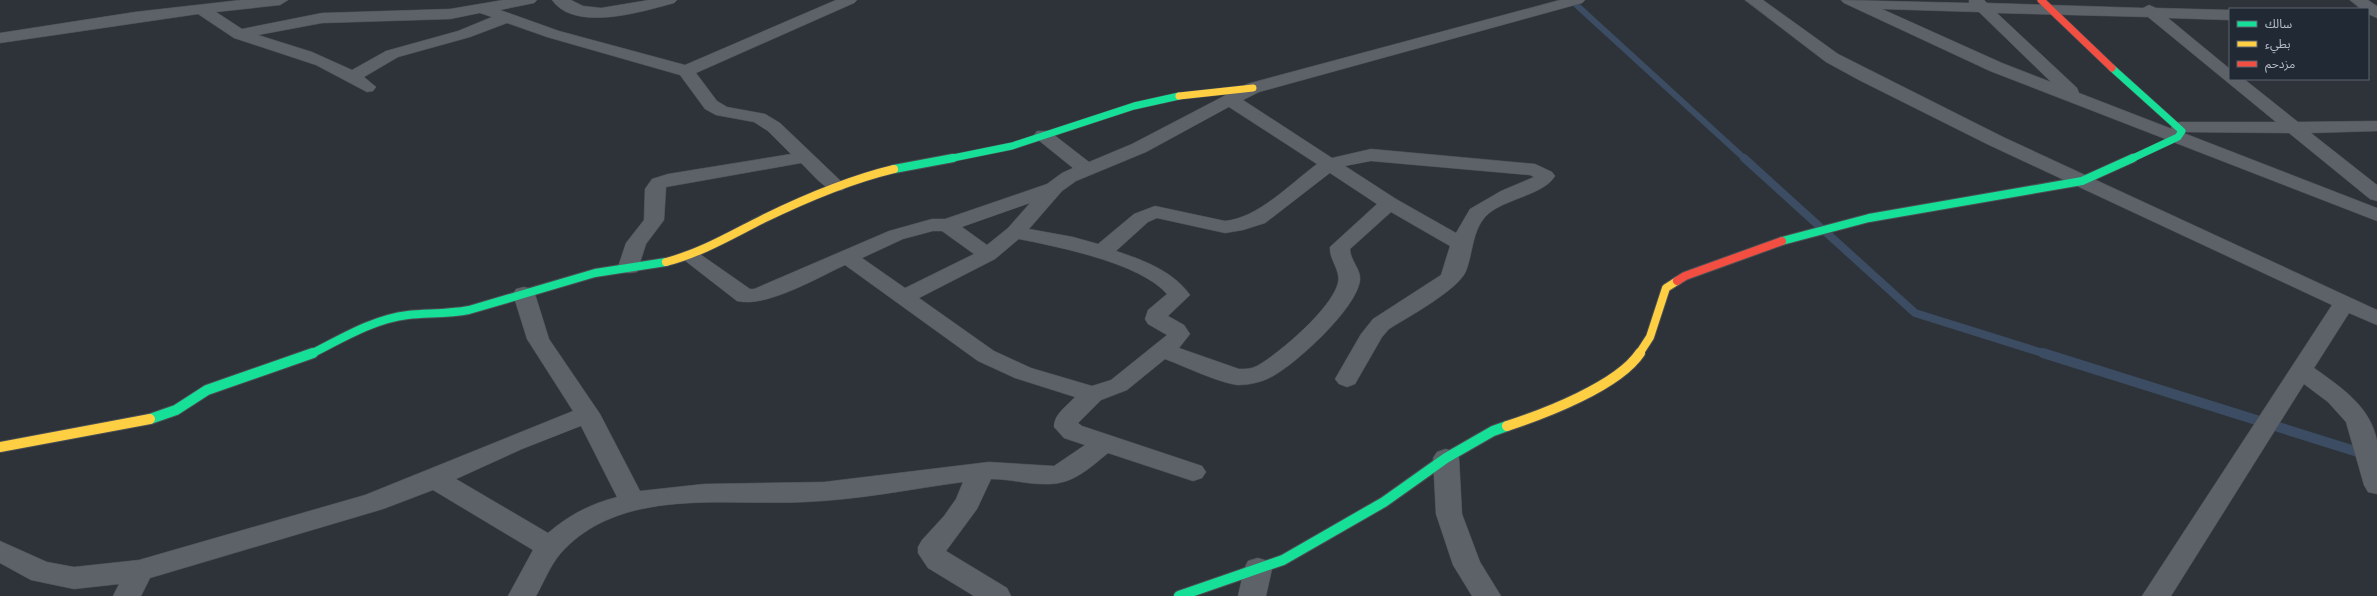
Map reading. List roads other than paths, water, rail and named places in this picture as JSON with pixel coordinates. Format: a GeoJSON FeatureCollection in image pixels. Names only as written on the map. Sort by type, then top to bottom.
{"type":"FeatureCollection","features":[{"type":"Feature","properties":{"kind":"street"},"geometry":{"type":"LineString","coordinates":[[0,38],[200,9],[280,0]]}},
{"type":"Feature","properties":{"kind":"street"},"geometry":{"type":"LineString","coordinates":[[239,34],[322,18],[425,16],[483,9],[529,0]]}},
{"type":"Feature","properties":{"kind":"street"},"geometry":{"type":"LineString","coordinates":[[560,0],[578,10],[596,13],[624,10],[669,0]]}},
{"type":"Feature","properties":{"kind":"street"},"geometry":{"type":"LineString","coordinates":[[686,72],[849,0]]}},
{"type":"Feature","properties":{"kind":"street"},"geometry":{"type":"LineString","coordinates":[[0,447],[160,417],[176,410],[214,387],[307,356],[373,324],[407,315],[448,314],[595,273],[690,256],[836,186],[888,169],[1012,146],[1134,106],[1191,93],[1253,88],[1577,0]]}},
{"type":"Feature","properties":{"kind":"street"},"geometry":{"type":"LineString","coordinates":[[1753,0],[1832,58],[1865,76],[2082,181],[2377,318]]}},
{"type":"Feature","properties":{"kind":"street"},"geometry":{"type":"LineString","coordinates":[[2137,0],[2229,76]]}},
{"type":"Feature","properties":{"kind":"street"},"geometry":{"type":"LineString","coordinates":[[2210,0],[2229,14]]}},
{"type":"Feature","properties":{"kind":"street"},"geometry":{"type":"LineString","coordinates":[[2358,0],[2377,13]]}},
{"type":"Feature","properties":{"kind":"street"},"geometry":{"type":"LineString","coordinates":[[1852,2],[2046,5],[2152,12],[2229,15]]}},
{"type":"Feature","properties":{"kind":"street"},"geometry":{"type":"LineString","coordinates":[[1852,2],[1996,67],[2078,100],[2179,132],[2377,215]]}},
{"type":"Feature","properties":{"kind":"street"},"geometry":{"type":"LineString","coordinates":[[1978,3],[2078,100]]}},
{"type":"Feature","properties":{"kind":"street"},"geometry":{"type":"LineString","coordinates":[[2046,5],[2179,132]]}},
{"type":"Feature","properties":{"kind":"street"},"geometry":{"type":"LineString","coordinates":[[200,9],[239,34],[299,52],[353,76],[367,87]]}},
{"type":"Feature","properties":{"kind":"street"},"geometry":{"type":"LineString","coordinates":[[483,9],[553,34],[674,66],[686,72],[712,105],[722,111],[759,118],[774,127],[836,186]]}},
{"type":"Feature","properties":{"kind":"street"},"geometry":{"type":"LineString","coordinates":[[353,76],[392,54],[458,36],[507,17]]}},
{"type":"Feature","properties":{"kind":"street"},"geometry":{"type":"LineString","coordinates":[[2234,80],[2377,195]]}},
{"type":"Feature","properties":{"kind":"street"},"geometry":{"type":"LineString","coordinates":[[902,298],[988,255],[1015,232],[1055,187],[1069,177],[1139,148],[1253,88]]}},
{"type":"Feature","properties":{"kind":"street"},"geometry":{"type":"LineString","coordinates":[[1230,100],[1389,203],[1461,244]]}},
{"type":"Feature","properties":{"kind":"street"},"geometry":{"type":"LineString","coordinates":[[1179,596],[1283,560],[1384,502],[1446,458],[1493,431],[1539,416],[1602,385],[1632,365],[1650,337],[1666,288],[1685,276],[1777,242],[1869,218],[2082,181],[2179,132],[2377,126]]}},
{"type":"Feature","properties":{"kind":"street"},"geometry":{"type":"LineString","coordinates":[[1043,135],[1086,169]]}},
{"type":"Feature","properties":{"kind":"street"},"geometry":{"type":"LineString","coordinates":[[1102,252],[1141,218],[1155,212],[1225,227],[1246,224],[1258,219],[1329,164],[1371,155],[1535,170],[1545,176],[1542,181],[1508,195],[1477,213],[1461,244],[1455,271],[1448,280],[1381,324],[1372,334],[1347,379]]}},
{"type":"Feature","properties":{"kind":"street"},"geometry":{"type":"LineString","coordinates":[[629,267],[636,243],[651,226],[654,220],[655,189],[659,183],[668,180],[805,157]]}},
{"type":"Feature","properties":{"kind":"street"},"geometry":{"type":"LineString","coordinates":[[690,256],[750,297],[757,296],[896,235],[919,227],[946,225],[1055,187]]}},
{"type":"Feature","properties":{"kind":"street"},"geometry":{"type":"LineString","coordinates":[[1162,350],[1237,377],[1252,376],[1265,371],[1332,313],[1344,297],[1349,281],[1348,267],[1341,257],[1340,247],[1389,203]]}},
{"type":"Feature","properties":{"kind":"street"},"geometry":{"type":"LineString","coordinates":[[946,225],[988,255]]}},
{"type":"Feature","properties":{"kind":"street"},"geometry":{"type":"LineString","coordinates":[[1015,232],[1074,244],[1102,252],[1165,280],[1178,291],[1179,295],[1156,316],[1156,320],[1176,330],[1179,334],[1119,385],[1092,394],[1066,421],[1066,427],[1073,432],[1105,444],[1193,472]]}},
{"type":"Feature","properties":{"kind":"street"},"geometry":{"type":"LineString","coordinates":[[847,257],[902,298],[986,356],[1023,373],[1092,394]]}},
{"type":"Feature","properties":{"kind":"street"},"geometry":{"type":"LineString","coordinates":[[524,294],[538,339],[588,414],[632,501]]}},
{"type":"Feature","properties":{"kind":"street"},"geometry":{"type":"LineString","coordinates":[[2156,596],[2344,303]]}},
{"type":"Feature","properties":{"kind":"street"},"geometry":{"type":"LineString","coordinates":[[2301,370],[2337,396],[2358,420],[2377,485]]}},
{"type":"Feature","properties":{"kind":"street"},"geometry":{"type":"LineString","coordinates":[[0,551],[41,572],[74,578],[139,571],[374,502],[435,479],[513,442],[588,414]]}},
{"type":"Feature","properties":{"kind":"street"},"geometry":{"type":"LineString","coordinates":[[522,596],[550,547],[563,535],[591,517],[632,501],[672,494],[804,493],[981,472],[1015,471],[1048,475],[1058,474],[1068,470],[1105,444]]}},
{"type":"Feature","properties":{"kind":"street"},"geometry":{"type":"LineString","coordinates":[[1446,458],[1449,514],[1467,566],[1487,596]]}},
{"type":"Feature","properties":{"kind":"street"},"geometry":{"type":"LineString","coordinates":[[981,472],[968,502],[954,523],[932,547],[932,553],[938,561],[997,596]]}},
{"type":"Feature","properties":{"kind":"street"},"geometry":{"type":"LineString","coordinates":[[435,479],[550,547]]}},
{"type":"Feature","properties":{"kind":"street"},"geometry":{"type":"LineString","coordinates":[[1252,596],[1258,569]]}},
{"type":"Feature","properties":{"kind":"street"},"geometry":{"type":"LineString","coordinates":[[127,596],[139,571]]}},
{"type":"Feature","properties":{"kind":"waterway"},"geometry":{"type":"LineString","coordinates":[[1571,0],[1745,159]]}},
{"type":"Feature","properties":{"kind":"waterway"},"geometry":{"type":"LineString","coordinates":[[1744,158],[1915,313],[2046,354]]}},
{"type":"Feature","properties":{"kind":"waterway"},"geometry":{"type":"LineString","coordinates":[[2043,353],[2377,458]]}}]}
